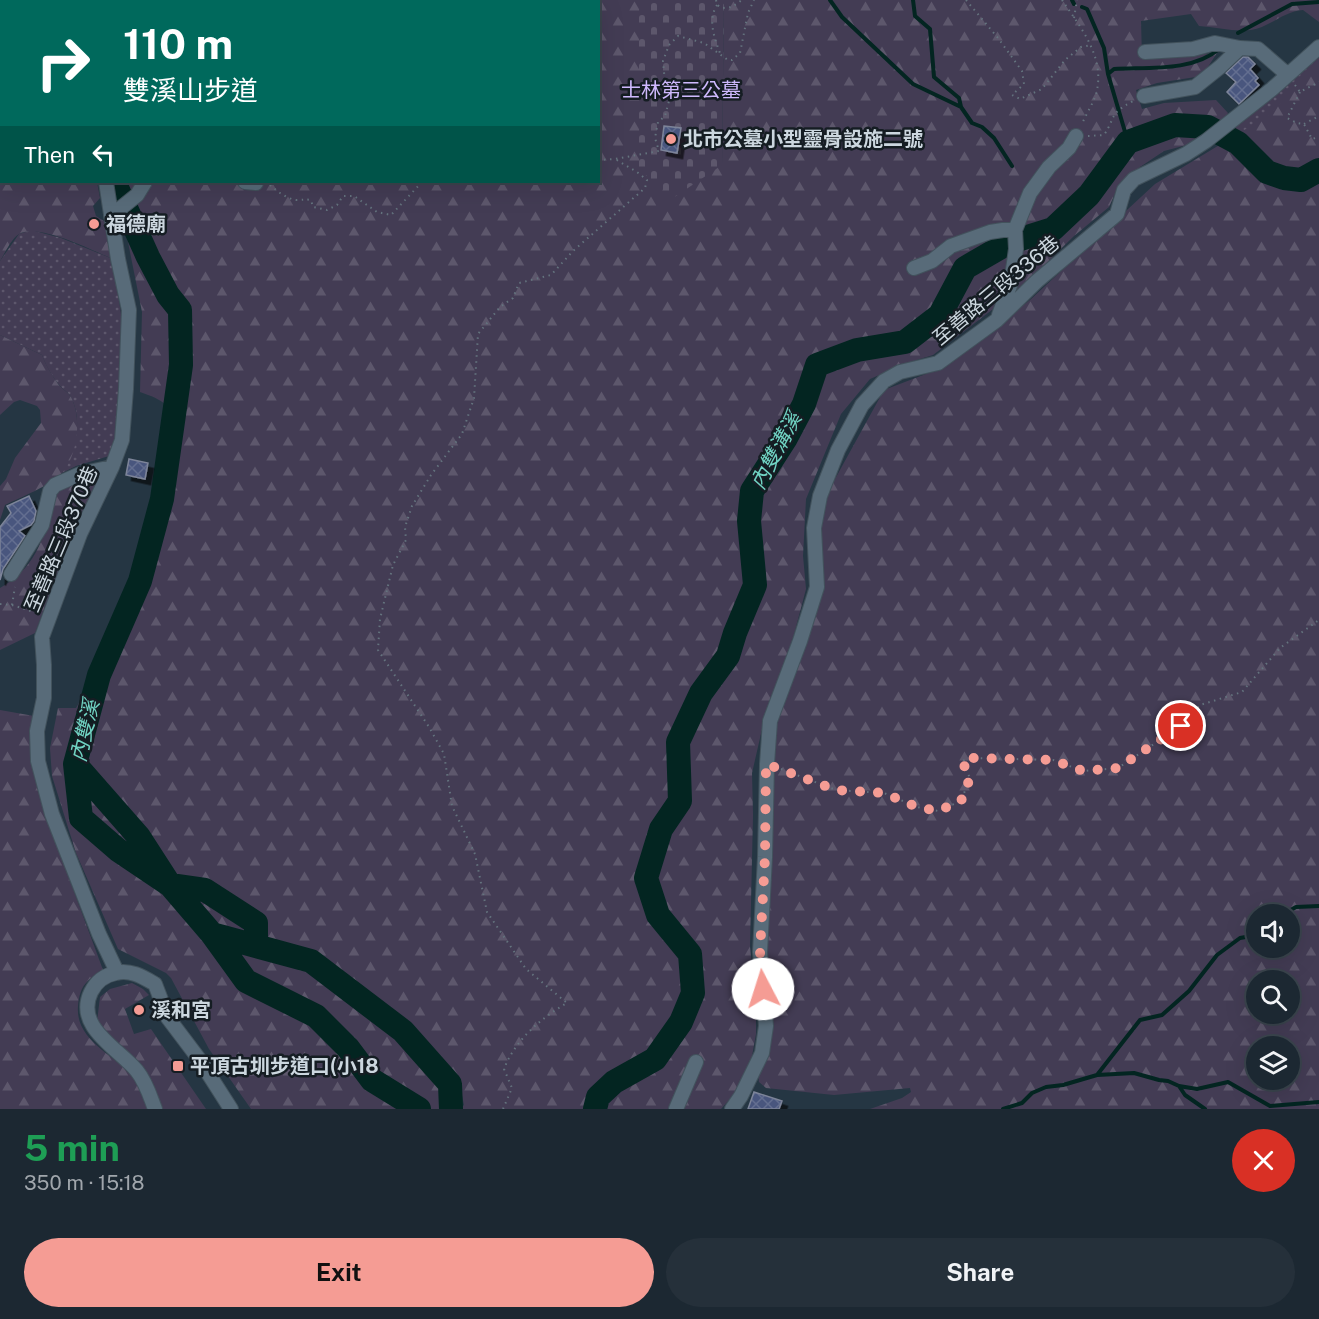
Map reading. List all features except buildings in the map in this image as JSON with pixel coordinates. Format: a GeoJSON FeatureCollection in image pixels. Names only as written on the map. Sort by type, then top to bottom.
{"type":"FeatureCollection","features":[{"type":"Feature","properties":{"kind":"street"},"geometry":{"type":"LineString","coordinates":[[1145,52],[1193,49],[1215,43],[1258,49],[1288,75],[1319,47]]}},
{"type":"Feature","properties":{"kind":"street"},"geometry":{"type":"LineString","coordinates":[[1144,96],[1195,87],[1240,48]]}},
{"type":"Feature","properties":{"kind":"street","name":"至善路三段336巷"},"geometry":{"type":"LineString","coordinates":[[732,1109],[762,1053],[766,1026],[760,952],[765,857],[766,764],[770,721],[800,641],[817,587],[814,528],[820,496],[837,450],[861,405],[884,381],[900,372],[938,363],[997,320],[1037,280],[1117,214],[1124,190],[1134,178],[1186,154],[1206,141],[1288,75]]}},
{"type":"Feature","properties":{"kind":"street"},"geometry":{"type":"LineString","coordinates":[[997,320],[1011,283],[1016,249],[1015,231],[1030,193],[1049,167],[1069,148],[1076,136]]}},
{"type":"Feature","properties":{"kind":"street","name":"至善路三段370巷"},"geometry":{"type":"LineString","coordinates":[[106,183],[129,310],[122,440],[112,467],[80,534],[42,637],[44,698],[37,731],[38,761],[52,814],[99,934],[117,972]]}},
{"type":"Feature","properties":{"kind":"street"},"geometry":{"type":"LineString","coordinates":[[111,216],[136,195],[144,183]]}},
{"type":"Feature","properties":{"kind":"street"},"geometry":{"type":"LineString","coordinates":[[914,268],[932,261],[951,246],[990,232],[1015,231]]}},
{"type":"Feature","properties":{"kind":"street"},"geometry":{"type":"LineString","coordinates":[[11,574],[42,525],[50,491],[55,485],[80,474],[112,467]]}},
{"type":"Feature","properties":{"kind":"street"},"geometry":{"type":"LineString","coordinates":[[155,1109],[137,1072],[94,1030],[90,1019],[88,1002],[92,991],[103,978],[117,972],[134,973],[155,984],[168,1018],[199,1059],[231,1109]]}},
{"type":"Feature","properties":{"kind":"street"},"geometry":{"type":"LineString","coordinates":[[676,1109],[696,1062]]}},
{"type":"Feature","properties":{"kind":"path"},"geometry":{"type":"LineString","coordinates":[[716,0],[717,5],[712,15],[714,34],[721,56]]}},
{"type":"Feature","properties":{"kind":"path"},"geometry":{"type":"LineString","coordinates":[[717,5],[723,8],[732,7],[742,0]]}},
{"type":"Feature","properties":{"kind":"path"},"geometry":{"type":"LineString","coordinates":[[600,160],[659,151],[656,138],[658,122],[665,116],[669,101],[663,61],[669,45],[678,36],[704,43],[721,56],[732,60],[740,53],[748,13],[754,0]]}},
{"type":"Feature","properties":{"kind":"path"},"geometry":{"type":"LineString","coordinates":[[966,0],[999,38],[1022,71],[1024,84],[1012,95],[1020,99],[1042,89],[1065,60],[1081,47],[1090,45]]}},
{"type":"Feature","properties":{"kind":"path"},"geometry":{"type":"LineString","coordinates":[[1062,0],[1084,32],[1099,75],[1096,95],[1076,136],[1104,135],[1109,128],[1111,118],[1119,109],[1144,96]]}},
{"type":"Feature","properties":{"kind":"path"},"geometry":{"type":"LineString","coordinates":[[1074,18],[1077,0]]}},
{"type":"Feature","properties":{"kind":"path"},"geometry":{"type":"LineString","coordinates":[[1288,75],[1300,92]]}},
{"type":"Feature","properties":{"kind":"path"},"geometry":{"type":"LineString","coordinates":[[1319,82],[1300,92],[1287,118],[1305,124],[1319,117]]}},
{"type":"Feature","properties":{"kind":"path"},"geometry":{"type":"LineString","coordinates":[[1305,124],[1312,139],[1319,137]]}},
{"type":"Feature","properties":{"kind":"path"},"geometry":{"type":"LineString","coordinates":[[503,1109],[512,1088],[504,1069],[514,1047],[545,1016],[567,1003],[526,969],[487,912],[475,854],[452,806],[444,754],[423,717],[378,650],[380,619],[393,565],[406,540],[405,527],[411,506],[462,434],[474,398],[478,334],[500,307],[513,298],[519,283],[551,275],[573,251],[645,188],[647,180],[615,159]]}},
{"type":"Feature","properties":{"kind":"path"},"geometry":{"type":"LineString","coordinates":[[258,183],[294,200],[304,198],[311,200],[313,207],[327,210],[337,205],[343,196],[354,196],[377,212],[391,215],[421,183]]}},
{"type":"Feature","properties":{"kind":"path"},"geometry":{"type":"LineString","coordinates":[[11,574],[16,582],[12,605]]}},
{"type":"Feature","properties":{"kind":"path"},"geometry":{"type":"LineString","coordinates":[[0,604],[12,605],[48,617]]}},
{"type":"Feature","properties":{"kind":"path"},"geometry":{"type":"LineString","coordinates":[[766,764],[836,790],[884,793],[917,807],[938,811],[961,801],[970,778],[962,761],[971,758],[1053,760],[1083,771],[1118,768],[1181,726],[1200,705],[1242,692],[1280,648],[1319,620]]}},
{"type":"Feature","properties":{"kind":"green space"},"geometry":{"type":"Polygon","coordinates":[[[600,0],[639,0],[639,169],[722,165],[724,0],[1319,0],[1319,22],[1303,10],[1290,13],[1251,30],[1199,26],[1191,14],[1141,21],[1142,58],[1217,53],[1202,76],[1157,83],[1136,90],[1142,109],[1164,103],[1216,100],[1228,113],[1224,122],[1198,142],[1164,151],[1140,167],[1118,187],[1109,207],[1074,236],[1022,287],[933,355],[870,379],[841,414],[806,499],[803,556],[806,589],[792,642],[765,716],[752,773],[750,946],[756,1034],[752,1056],[737,1091],[721,1109],[460,1109],[464,1105],[460,1086],[454,1083],[449,1085],[442,1109],[251,1109],[209,1049],[171,978],[166,973],[118,949],[76,853],[52,776],[50,748],[58,708],[76,708],[110,649],[174,432],[172,415],[166,405],[140,392],[142,312],[116,183],[600,183],[600,0]]]}},
{"type":"Feature","properties":{"kind":"green space","name":"士林第三公墓"},"geometry":{"type":"Polygon","coordinates":[[[639,0],[724,0],[722,165],[673,198],[639,169],[639,0]]]}},
{"type":"Feature","properties":{"kind":"green space"},"geometry":{"type":"Polygon","coordinates":[[[1319,53],[1319,163],[1226,133],[1274,97],[1319,53]]]}},
{"type":"Feature","properties":{"kind":"green space"},"geometry":{"type":"Polygon","coordinates":[[[1319,63],[1319,1109],[870,1109],[902,1098],[911,1092],[910,1088],[834,1095],[766,1088],[759,1082],[758,1075],[776,721],[823,589],[819,531],[824,499],[884,390],[939,369],[1030,300],[1155,184],[1269,115],[1319,63]]]}},
{"type":"Feature","properties":{"kind":"green space"},"geometry":{"type":"Polygon","coordinates":[[[0,183],[97,183],[100,198],[93,206],[96,216],[107,223],[113,259],[66,239],[27,231],[13,239],[0,261],[0,183]]]}},
{"type":"Feature","properties":{"kind":"green space"},"geometry":{"type":"Polygon","coordinates":[[[31,230],[61,238],[113,259],[122,321],[117,445],[109,456],[76,466],[62,473],[76,436],[77,416],[71,397],[55,380],[42,355],[0,335],[0,261],[19,234],[31,230]]]}},
{"type":"Feature","properties":{"kind":"green space"},"geometry":{"type":"Polygon","coordinates":[[[0,335],[42,355],[58,384],[71,397],[76,415],[77,436],[72,456],[62,473],[43,487],[5,505],[0,520],[0,486],[6,479],[15,458],[41,423],[40,410],[37,406],[20,400],[14,402],[0,415],[0,335]]]}},
{"type":"Feature","properties":{"kind":"green space"},"geometry":{"type":"Polygon","coordinates":[[[104,472],[71,538],[35,633],[0,650],[0,588],[25,568],[40,545],[57,487],[104,472]]]}},
{"type":"Feature","properties":{"kind":"green space"},"geometry":{"type":"Polygon","coordinates":[[[0,710],[34,716],[45,813],[103,970],[89,980],[80,993],[79,1018],[89,1037],[133,1076],[141,1087],[150,1109],[0,1109],[0,710]]]}},
{"type":"Feature","properties":{"kind":"green space"},"geometry":{"type":"Polygon","coordinates":[[[132,983],[149,995],[125,1009],[134,1034],[151,1029],[206,1109],[160,1109],[149,1077],[140,1063],[120,1049],[97,1022],[100,997],[110,989],[132,983]]]}},
{"type":"Feature","properties":{"kind":"waterway"},"geometry":{"type":"LineString","coordinates":[[830,0],[842,17],[913,84],[961,107],[972,123],[982,127],[994,138],[1012,166]]}},
{"type":"Feature","properties":{"kind":"waterway"},"geometry":{"type":"LineString","coordinates":[[913,0],[915,16],[930,29],[934,77],[959,98],[961,107]]}},
{"type":"Feature","properties":{"kind":"waterway"},"geometry":{"type":"LineString","coordinates":[[1072,0],[1074,4]]}},
{"type":"Feature","properties":{"kind":"waterway"},"geometry":{"type":"LineString","coordinates":[[1238,33],[1292,4],[1319,2]]}},
{"type":"Feature","properties":{"kind":"waterway"},"geometry":{"type":"LineString","coordinates":[[1082,7],[1087,9],[1104,48],[1108,74]]}},
{"type":"Feature","properties":{"kind":"waterway"},"geometry":{"type":"LineString","coordinates":[[1128,142],[1108,74],[1114,69],[1183,65],[1196,62],[1219,49]]}},
{"type":"Feature","properties":{"kind":"waterway","name":"內雙溝溪"},"geometry":{"type":"LineString","coordinates":[[595,1109],[598,1097],[614,1082],[655,1059],[681,1022],[693,993],[690,954],[658,915],[646,878],[661,829],[680,801],[678,742],[701,693],[728,656],[755,585],[749,521],[752,491],[786,438],[804,404],[817,365],[857,350],[905,342],[940,315],[965,268],[1008,243],[1053,229],[1089,195],[1128,142],[1175,125],[1208,127],[1238,143],[1267,172],[1284,178],[1301,180],[1319,170]]}},
{"type":"Feature","properties":{"kind":"waterway","name":"內雙溪"},"geometry":{"type":"LineString","coordinates":[[117,183],[117,188],[148,257],[168,295],[180,310],[181,365],[162,499],[140,581],[99,675],[75,764],[81,818],[118,850],[170,885],[212,934],[311,961],[403,1031],[450,1084],[451,1109]]}},
{"type":"Feature","properties":{"kind":"waterway","name":"內雙溝溪"},"geometry":{"type":"LineString","coordinates":[[1008,237],[1008,243]]}},
{"type":"Feature","properties":{"kind":"waterway"},"geometry":{"type":"LineString","coordinates":[[75,764],[139,837],[170,885],[205,890],[256,923],[256,945]]}},
{"type":"Feature","properties":{"kind":"waterway"},"geometry":{"type":"LineString","coordinates":[[1300,907],[1319,906]]}},
{"type":"Feature","properties":{"kind":"waterway"},"geometry":{"type":"LineString","coordinates":[[212,934],[246,981],[316,1016],[348,1048],[372,1080],[419,1109]]}},
{"type":"Feature","properties":{"kind":"waterway"},"geometry":{"type":"LineString","coordinates":[[1097,1075],[1140,1020],[1162,1015],[1189,991],[1217,955],[1240,938],[1246,937]]}},
{"type":"Feature","properties":{"kind":"waterway"},"geometry":{"type":"LineString","coordinates":[[1003,1109],[1022,1103],[1032,1093],[1046,1087],[1063,1085],[1097,1075],[1134,1073],[1197,1089],[1228,1082],[1270,1106],[1319,1102]]}},
{"type":"Feature","properties":{"kind":"waterway"},"geometry":{"type":"LineString","coordinates":[[1179,1086],[1185,1095],[1205,1109]]}},
{"type":"Feature","properties":{"kind":"place","name":"北市公墓小型靈骨設施二號"},"geometry":{"type":"Point","coordinates":[671,139]}},
{"type":"Feature","properties":{"kind":"place","name":"福德廟"},"geometry":{"type":"Point","coordinates":[94,224]}},
{"type":"Feature","properties":{"kind":"place","name":"溪和宮"},"geometry":{"type":"Point","coordinates":[139,1010]}},
{"type":"Feature","properties":{"kind":"place","name":"平頂古圳步道口(小18"},"geometry":{"type":"Point","coordinates":[178,1066]}},
{"type":"Feature","properties":{"kind":"route"},"geometry":{"type":"LineString","coordinates":[[763,989],[760,952],[765,857],[766,764],[836,790],[884,793],[917,807],[938,811],[961,801],[970,778],[962,761],[971,758],[1053,760],[1083,771],[1118,768],[1181,726]]}}]}
